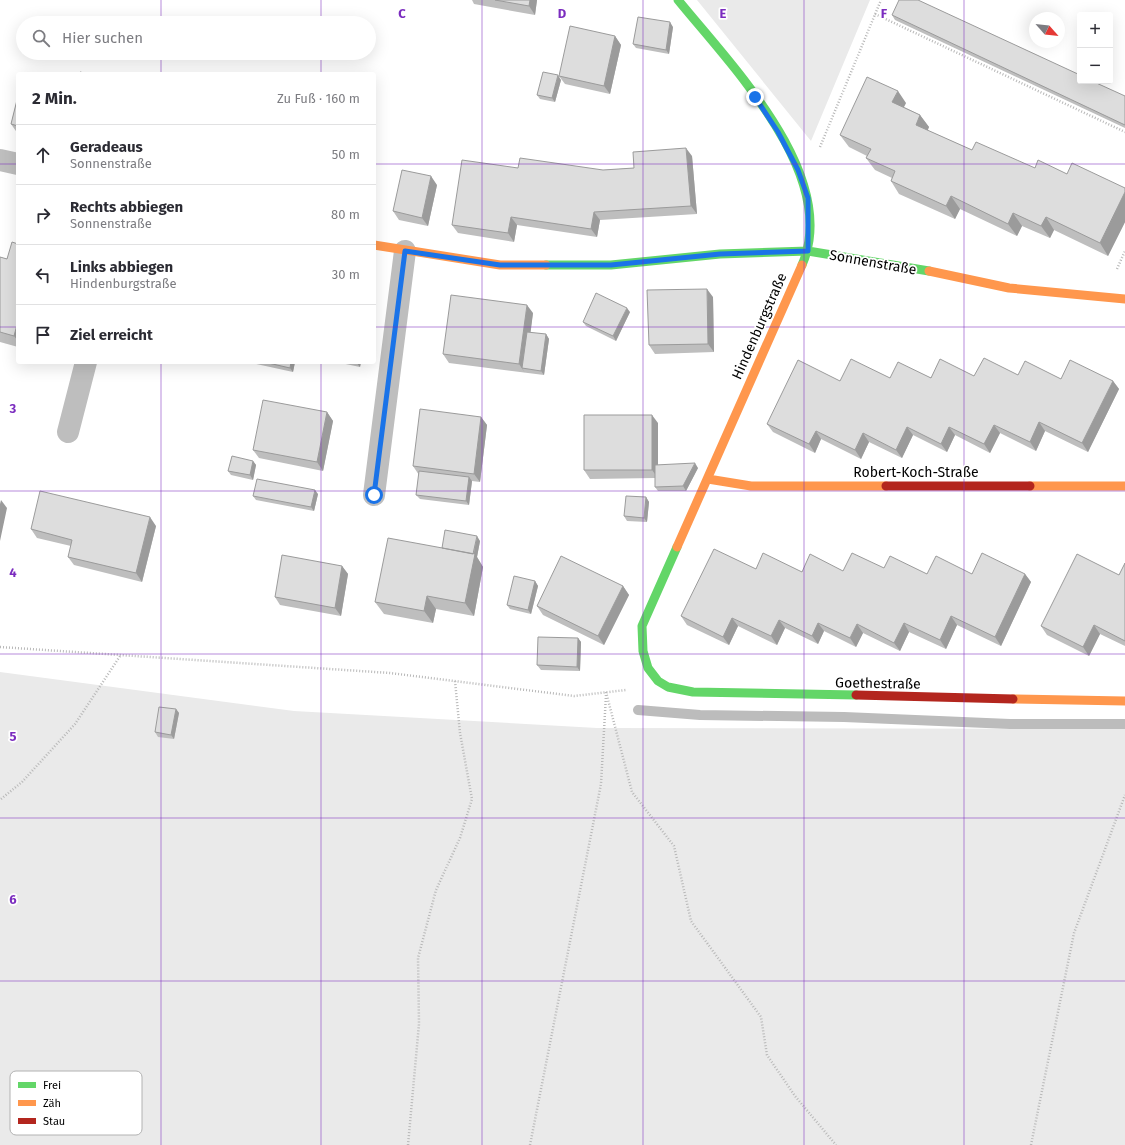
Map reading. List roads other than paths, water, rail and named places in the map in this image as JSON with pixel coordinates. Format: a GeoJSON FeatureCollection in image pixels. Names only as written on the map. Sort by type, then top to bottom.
{"type":"FeatureCollection","features":[{"type":"Feature","properties":{"kind":"street","name":"Hindenburgstraße"},"geometry":{"type":"LineString","coordinates":[[665,686],[652,674],[644,660],[640,643],[642,626],[808,251],[808,198],[798,170],[778,132],[755,97],[678,0]]}},
{"type":"Feature","properties":{"kind":"street"},"geometry":{"type":"LineString","coordinates":[[0,160],[16,164]]}},
{"type":"Feature","properties":{"kind":"street","name":"Sonnenstraße"},"geometry":{"type":"LineString","coordinates":[[376,245],[500,265],[611,265],[720,254],[808,251],[926,271],[1009,288],[1125,300]]}},
{"type":"Feature","properties":{"kind":"street"},"geometry":{"type":"LineString","coordinates":[[374,495],[405,251]]}},
{"type":"Feature","properties":{"kind":"street"},"geometry":{"type":"LineString","coordinates":[[68,432],[85,364]]}},
{"type":"Feature","properties":{"kind":"street","name":"Robert-Koch-Straße"},"geometry":{"type":"LineString","coordinates":[[708,479],[752,486],[1125,486]]}},
{"type":"Feature","properties":{"kind":"street","name":"Goethestraße"},"geometry":{"type":"LineString","coordinates":[[665,686],[693,692],[1125,701]]}},
{"type":"Feature","properties":{"kind":"waterway"},"geometry":{"type":"LineString","coordinates":[[638,710],[700,715],[844,717],[1010,724],[1125,724]]}}]}
